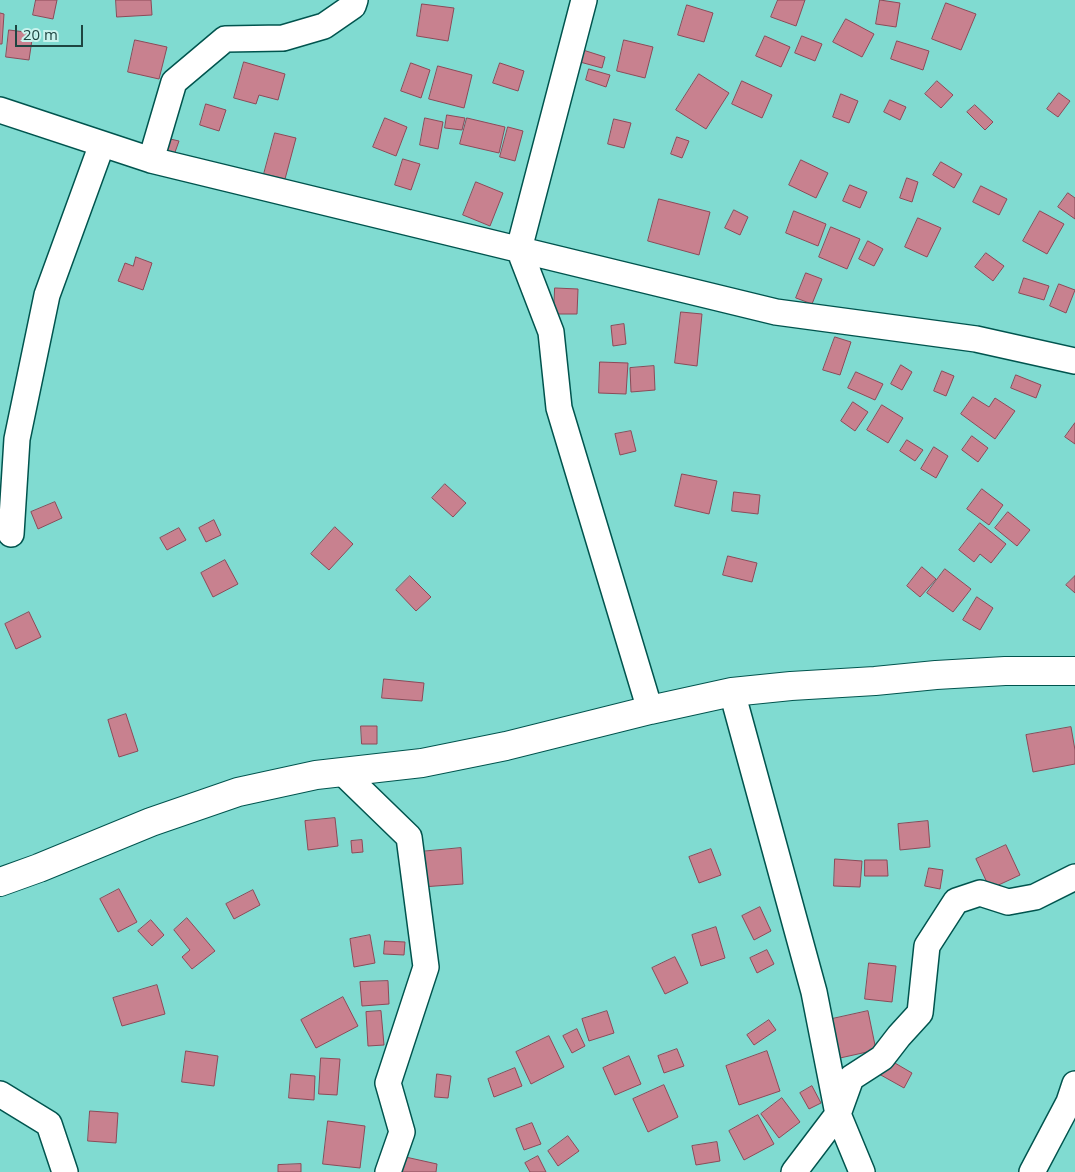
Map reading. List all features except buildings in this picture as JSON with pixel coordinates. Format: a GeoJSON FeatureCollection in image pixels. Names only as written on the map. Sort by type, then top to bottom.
{"type":"FeatureCollection","features":[{"type":"Feature","properties":{"kind":"street"},"geometry":{"type":"LineString","coordinates":[[150,160],[174,82],[225,39],[284,38],[324,26],[353,6],[355,0]]}},
{"type":"Feature","properties":{"kind":"street"},"geometry":{"type":"LineString","coordinates":[[584,0],[519,249],[551,332],[559,408],[650,710]]}},
{"type":"Feature","properties":{"kind":"street"},"geometry":{"type":"LineString","coordinates":[[0,110],[150,160],[776,312],[976,339],[1075,361]]}},
{"type":"Feature","properties":{"kind":"street"},"geometry":{"type":"LineString","coordinates":[[11,534],[17,439],[47,295],[102,144]]}},
{"type":"Feature","properties":{"kind":"street"},"geometry":{"type":"LineString","coordinates":[[0,882],[40,868],[152,822],[238,792],[316,774],[422,764],[732,692],[965,673],[1075,671]]}},
{"type":"Feature","properties":{"kind":"street"},"geometry":{"type":"LineString","coordinates":[[732,692],[814,992],[838,1114],[862,1172]]}},
{"type":"Feature","properties":{"kind":"street"},"geometry":{"type":"LineString","coordinates":[[342,772],[409,836],[426,967],[388,1083],[402,1132],[388,1172]]}},
{"type":"Feature","properties":{"kind":"street"},"geometry":{"type":"LineString","coordinates":[[794,1172],[838,1114],[851,1078],[882,1058],[898,1036],[920,1013],[927,946],[956,902],[980,893],[1008,902],[1035,897],[1075,877]]}},
{"type":"Feature","properties":{"kind":"street"},"geometry":{"type":"LineString","coordinates":[[1032,1172],[1069,1102],[1075,1084]]}},
{"type":"Feature","properties":{"kind":"street"},"geometry":{"type":"LineString","coordinates":[[0,1094],[49,1124],[65,1172]]}}]}
